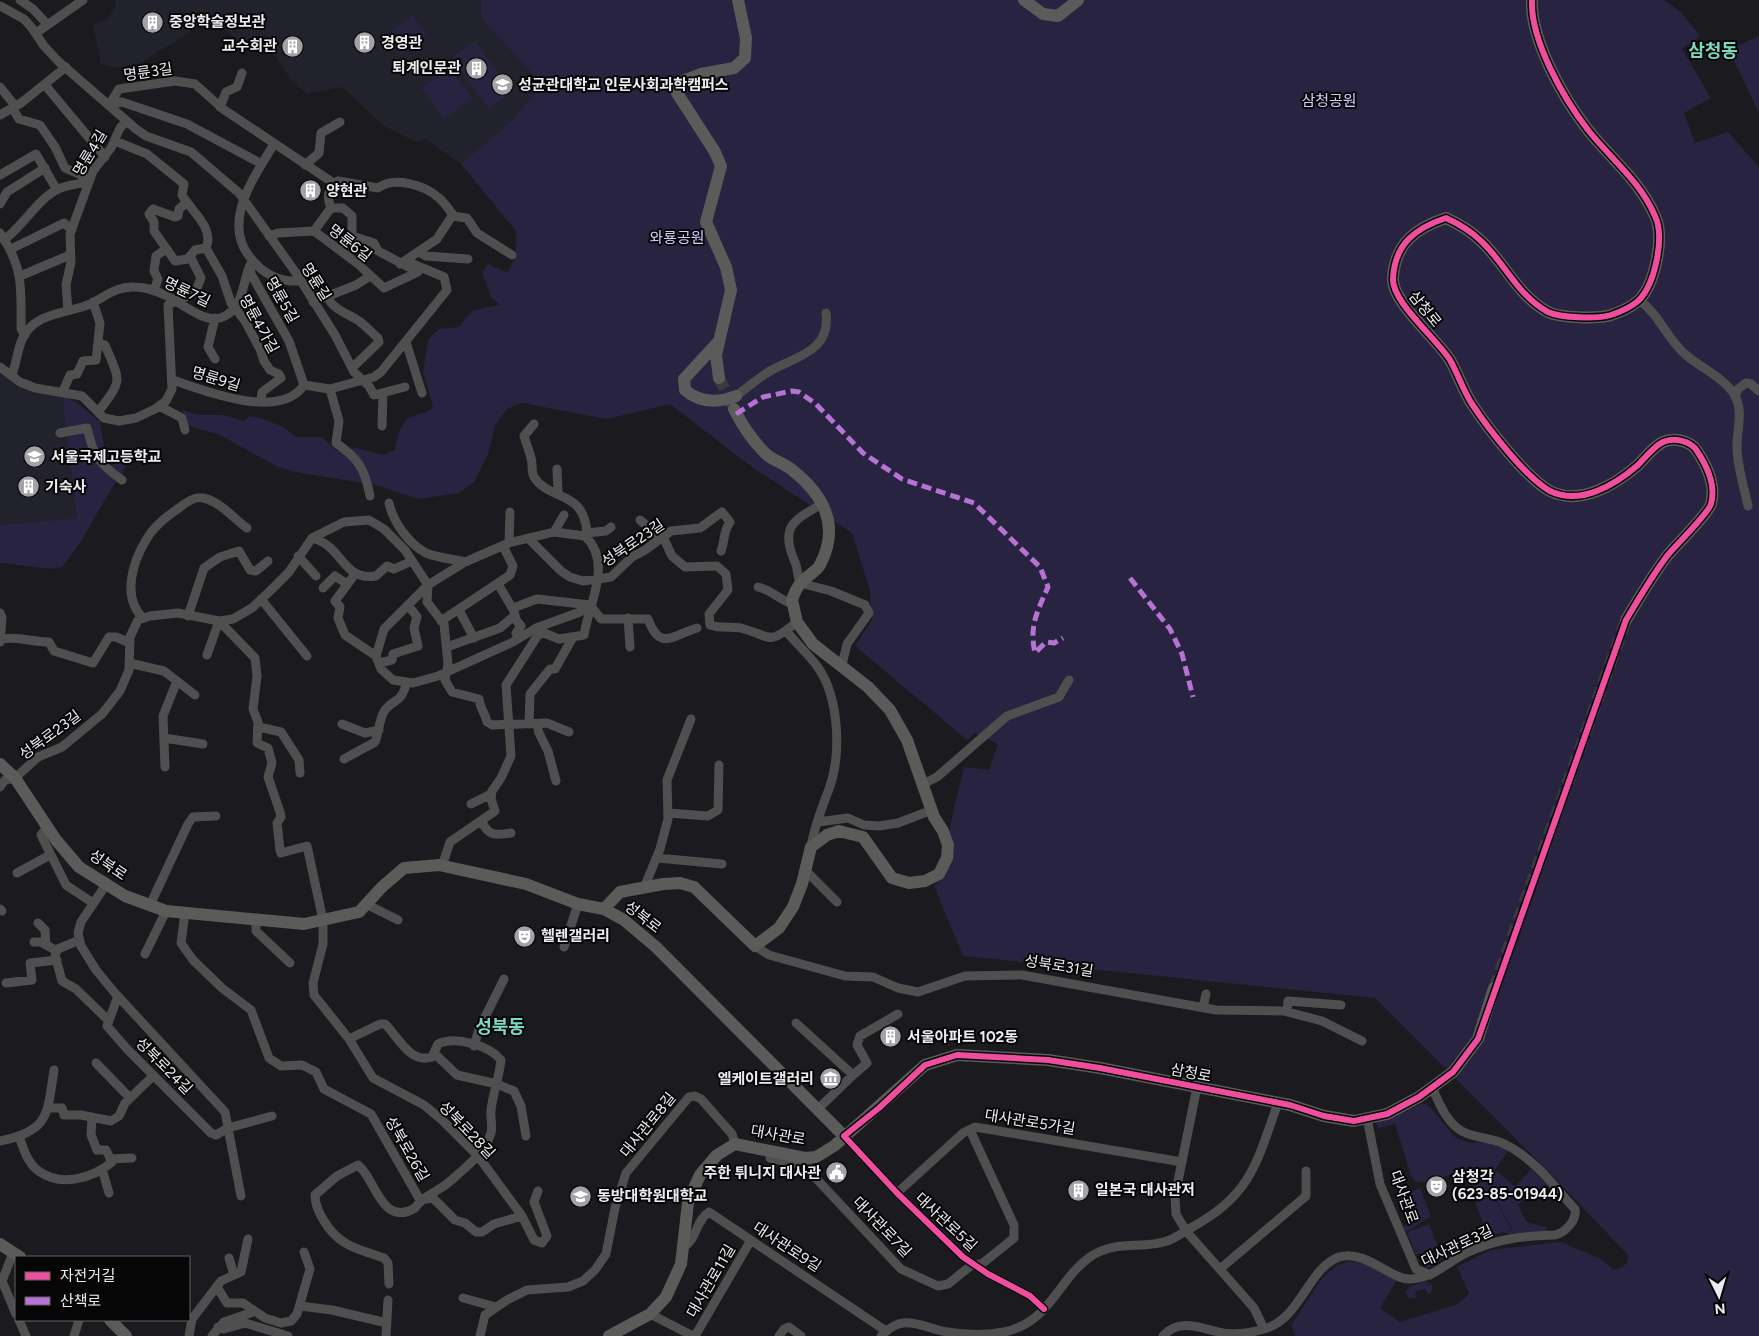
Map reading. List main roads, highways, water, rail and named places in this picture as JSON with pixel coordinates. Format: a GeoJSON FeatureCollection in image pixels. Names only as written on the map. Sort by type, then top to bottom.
{"type":"FeatureCollection","features":[{"type":"Feature","properties":{"kind":"tunnel"},"geometry":{"type":"LineString","coordinates":[[719,378],[733,407]]}},
{"type":"Feature","properties":{"kind":"tunnel"},"geometry":{"type":"LineString","coordinates":[[1494,988],[1626,620]]}},
{"type":"Feature","properties":{"kind":"place","name":"중앙학술정보관"},"geometry":{"type":"Point","coordinates":[153,22]}},
{"type":"Feature","properties":{"kind":"place","name":"경영관"},"geometry":{"type":"Point","coordinates":[365,43]}},
{"type":"Feature","properties":{"kind":"place","name":"교수회관"},"geometry":{"type":"Point","coordinates":[293,46]}},
{"type":"Feature","properties":{"kind":"place","name":"퇴계인문관"},"geometry":{"type":"Point","coordinates":[477,68]}},
{"type":"Feature","properties":{"kind":"place","name":"성균관대학교 인문사회과학캠퍼스"},"geometry":{"type":"Point","coordinates":[502,85]}},
{"type":"Feature","properties":{"kind":"place","name":"양현관"},"geometry":{"type":"Point","coordinates":[310,191]}},
{"type":"Feature","properties":{"kind":"place","name":"서울국제고등학교"},"geometry":{"type":"Point","coordinates":[35,457]}},
{"type":"Feature","properties":{"kind":"place","name":"기숙사"},"geometry":{"type":"Point","coordinates":[29,487]}},
{"type":"Feature","properties":{"kind":"place","name":"헬렌갤러리"},"geometry":{"type":"Point","coordinates":[525,936]}},
{"type":"Feature","properties":{"kind":"place","name":"서울아파트 102동"},"geometry":{"type":"Point","coordinates":[891,1037]}},
{"type":"Feature","properties":{"kind":"place","name":"엘케이트갤러리"},"geometry":{"type":"Point","coordinates":[830,1079]}},
{"type":"Feature","properties":{"kind":"place","name":"주한 튀니지 대사관"},"geometry":{"type":"Point","coordinates":[837,1173]}},
{"type":"Feature","properties":{"kind":"place","name":"삼청각 (623-85-01944)"},"geometry":{"type":"Point","coordinates":[1436,1186]}},
{"type":"Feature","properties":{"kind":"place","name":"일본국 대사관저"},"geometry":{"type":"Point","coordinates":[1079,1190]}},
{"type":"Feature","properties":{"kind":"place","name":"동방대학원대학교"},"geometry":{"type":"Point","coordinates":[581,1196]}},
{"type":"Feature","properties":{"kind":"district","name":"삼청동"},"geometry":{"type":"Point","coordinates":[1713,51]}},
{"type":"Feature","properties":{"kind":"district","name":"성북동"},"geometry":{"type":"Point","coordinates":[500,1027]}},
{"type":"Feature","properties":{"kind":"park label","name":"삼청공원"},"geometry":{"type":"Point","coordinates":[1329,101]}},
{"type":"Feature","properties":{"kind":"park label","name":"와룡공원"},"geometry":{"type":"Point","coordinates":[677,238]}}]}
